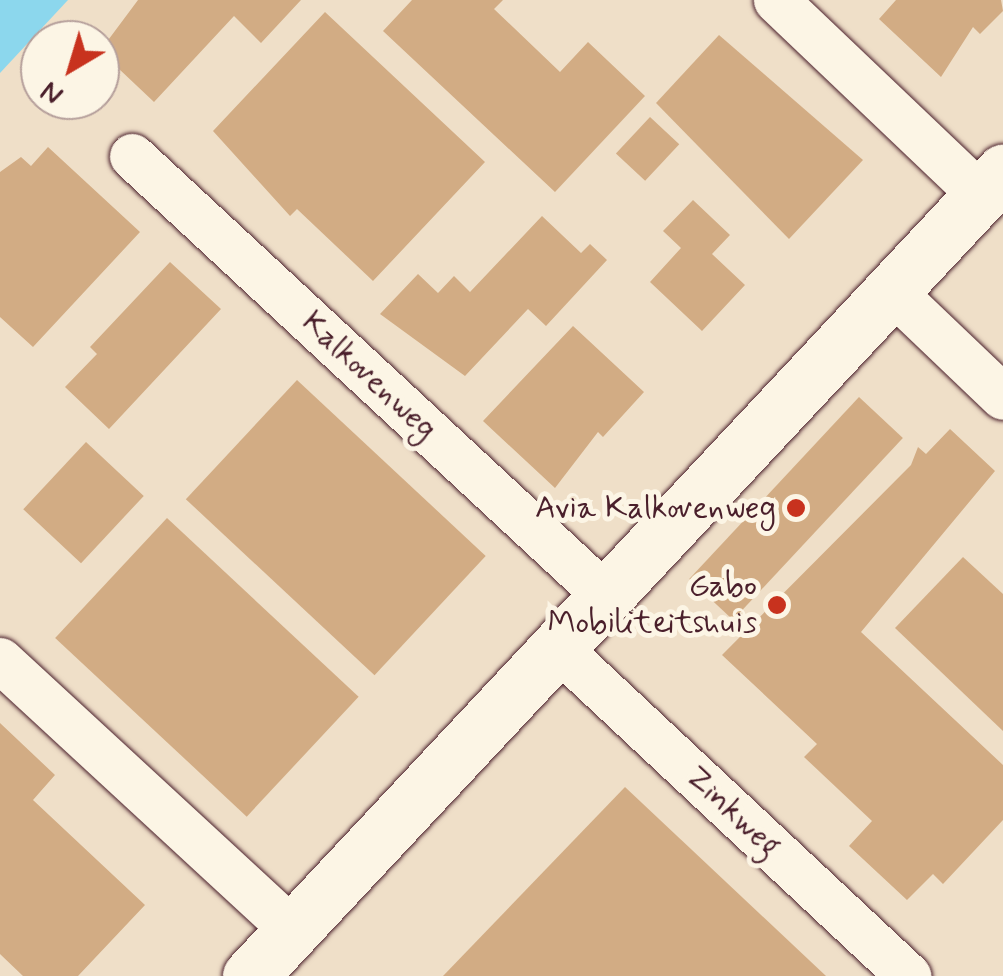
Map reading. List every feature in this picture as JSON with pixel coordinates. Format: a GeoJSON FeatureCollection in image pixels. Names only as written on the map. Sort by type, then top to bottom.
{"type":"FeatureCollection","features":[{"type":"Feature","properties":{"kind":"street"},"geometry":{"type":"LineString","coordinates":[[250,976],[992,184],[776,0]]}},
{"type":"Feature","properties":{"kind":"street","name":"Kalkovenweg"},"geometry":{"type":"LineString","coordinates":[[132,156],[606,596]]}},
{"type":"Feature","properties":{"kind":"street"},"geometry":{"type":"LineString","coordinates":[[892,291],[1003,397]]}},
{"type":"Feature","properties":{"kind":"street","name":"Zinkweg"},"geometry":{"type":"LineString","coordinates":[[558,648],[910,976]]}},
{"type":"Feature","properties":{"kind":"street"},"geometry":{"type":"LineString","coordinates":[[0,660],[293,930]]}},
{"type":"Feature","properties":{"kind":"water"},"geometry":{"type":"Polygon","coordinates":[[[0,0],[68,0],[49,20],[20,20],[20,52],[0,73],[0,0]]]}},
{"type":"Feature","properties":{"kind":"building"},"geometry":{"type":"Polygon","coordinates":[[[138,0],[301,0],[261,43],[234,16],[154,102],[120,70],[120,24],[138,0]]]}},
{"type":"Feature","properties":{"kind":"building"},"geometry":{"type":"Polygon","coordinates":[[[412,0],[503,0],[494,9],[560,72],[588,42],[645,96],[555,192],[383,31],[412,0]]]}},
{"type":"Feature","properties":{"kind":"building"},"geometry":{"type":"Polygon","coordinates":[[[896,0],[1001,0],[1003,11],[980,34],[973,27],[941,77],[879,19],[896,0]]]}},
{"type":"Feature","properties":{"kind":"building"},"geometry":{"type":"Polygon","coordinates":[[[325,12],[485,162],[373,281],[297,209],[290,216],[213,131],[325,12]]]}},
{"type":"Feature","properties":{"kind":"building"},"geometry":{"type":"Polygon","coordinates":[[[719,35],[863,160],[789,239],[656,103],[719,35]]]}},
{"type":"Feature","properties":{"kind":"building"},"geometry":{"type":"Polygon","coordinates":[[[650,117],[679,144],[645,181],[616,154],[650,117]]]}},
{"type":"Feature","properties":{"kind":"building"},"geometry":{"type":"Polygon","coordinates":[[[48,147],[140,232],[33,347],[0,317],[0,172],[21,157],[31,166],[48,147]]]}},
{"type":"Feature","properties":{"kind":"building"},"geometry":{"type":"Polygon","coordinates":[[[693,200],[730,235],[712,254],[745,285],[702,331],[650,282],[681,248],[663,231],[693,200]]]}},
{"type":"Feature","properties":{"kind":"building"},"geometry":{"type":"Polygon","coordinates":[[[542,216],[581,253],[590,244],[607,260],[546,326],[528,309],[465,376],[380,314],[418,274],[438,293],[454,276],[470,292],[542,216]]]}},
{"type":"Feature","properties":{"kind":"building"},"geometry":{"type":"Polygon","coordinates":[[[170,262],[221,309],[109,429],[65,387],[97,354],[90,347],[170,262]]]}},
{"type":"Feature","properties":{"kind":"building"},"geometry":{"type":"Polygon","coordinates":[[[573,326],[644,392],[603,437],[598,432],[555,488],[483,421],[573,326]]]}},
{"type":"Feature","properties":{"kind":"building"},"geometry":{"type":"Polygon","coordinates":[[[297,380],[486,556],[375,675],[186,499],[297,380]]]}},
{"type":"Feature","properties":{"kind":"building","name":"Avia Kalkovenweg"},"geometry":{"type":"Polygon","coordinates":[[[859,397],[903,438],[733,620],[689,579],[859,397]]]}},
{"type":"Feature","properties":{"kind":"building"},"geometry":{"type":"Polygon","coordinates":[[[950,429],[995,471],[861,632],[1003,765],[1003,820],[943,884],[933,874],[907,900],[849,846],[872,821],[804,757],[817,744],[722,655],[911,465],[918,447],[926,454],[950,429]]]}},
{"type":"Feature","properties":{"kind":"building"},"geometry":{"type":"Polygon","coordinates":[[[86,442],[144,496],[81,563],[23,509],[86,442]]]}},
{"type":"Feature","properties":{"kind":"building"},"geometry":{"type":"Polygon","coordinates":[[[167,518],[359,697],[247,817],[55,638],[167,518]]]}},
{"type":"Feature","properties":{"kind":"building"},"geometry":{"type":"Polygon","coordinates":[[[963,557],[1003,594],[1003,731],[895,628],[963,557]]]}},
{"type":"Feature","properties":{"kind":"building"},"geometry":{"type":"Polygon","coordinates":[[[0,723],[55,775],[33,800],[145,905],[78,976],[23,976],[0,954],[0,723]]]}},
{"type":"Feature","properties":{"kind":"building"},"geometry":{"type":"Polygon","coordinates":[[[625,787],[826,976],[443,976],[625,787]]]}},
{"type":"Feature","properties":{"kind":"place","name":"Avia Kalkovenweg"},"geometry":{"type":"Point","coordinates":[796,508]}},
{"type":"Feature","properties":{"kind":"place","name":"Gabo Mobiliteitshuis"},"geometry":{"type":"Point","coordinates":[777,605]}}]}
